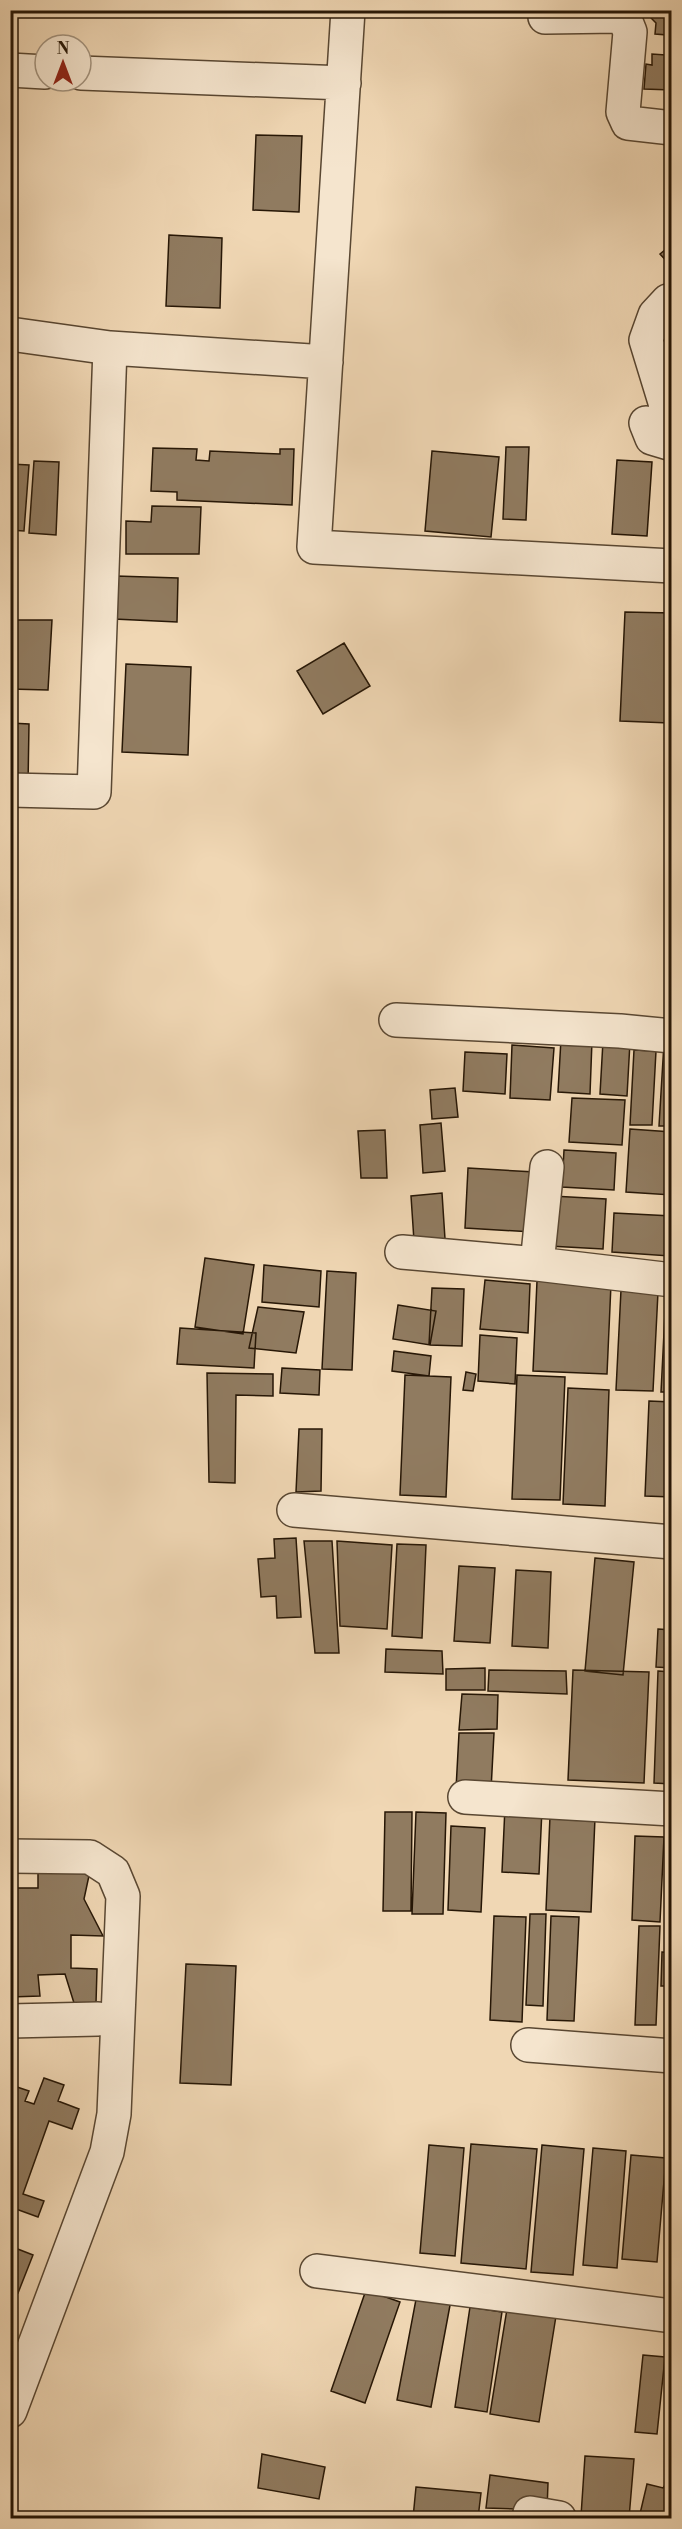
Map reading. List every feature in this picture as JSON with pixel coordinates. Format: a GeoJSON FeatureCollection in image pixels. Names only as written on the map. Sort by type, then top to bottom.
{"type":"FeatureCollection","features":[{"type":"Feature","properties":{"kind":"street"},"geometry":{"type":"LineString","coordinates":[[348,10],[314,546],[672,566]]}},
{"type":"Feature","properties":{"kind":"street"},"geometry":{"type":"LineString","coordinates":[[545,10],[545,17],[618,16],[626,22],[630,32],[623,112],[628,123],[672,128]]}},
{"type":"Feature","properties":{"kind":"street"},"geometry":{"type":"LineString","coordinates":[[10,70],[33,71]]}},
{"type":"Feature","properties":{"kind":"street"},"geometry":{"type":"LineString","coordinates":[[93,73],[344,83]]}},
{"type":"Feature","properties":{"kind":"street"},"geometry":{"type":"LineString","coordinates":[[672,301],[668,301],[655,315],[645,340],[672,426],[646,423],[652,438],[672,444]]}},
{"type":"Feature","properties":{"kind":"street"},"geometry":{"type":"LineString","coordinates":[[10,334],[110,348],[326,362]]}},
{"type":"Feature","properties":{"kind":"street"},"geometry":{"type":"LineString","coordinates":[[10,790],[94,792],[110,348]]}},
{"type":"Feature","properties":{"kind":"street"},"geometry":{"type":"LineString","coordinates":[[396,1020],[620,1030],[672,1036]]}},
{"type":"Feature","properties":{"kind":"street"},"geometry":{"type":"LineString","coordinates":[[537,1264],[547,1167]]}},
{"type":"Feature","properties":{"kind":"street"},"geometry":{"type":"LineString","coordinates":[[402,1252],[537,1264],[672,1280]]}},
{"type":"Feature","properties":{"kind":"street"},"geometry":{"type":"LineString","coordinates":[[294,1510],[672,1542]]}},
{"type":"Feature","properties":{"kind":"street"},"geometry":{"type":"LineString","coordinates":[[465,1797],[672,1809]]}},
{"type":"Feature","properties":{"kind":"street"},"geometry":{"type":"LineString","coordinates":[[10,1856],[90,1857],[113,1872],[123,1896],[114,2114],[107,2152],[10,2411]]}},
{"type":"Feature","properties":{"kind":"street"},"geometry":{"type":"LineString","coordinates":[[10,2021],[98,2019]]}},
{"type":"Feature","properties":{"kind":"street"},"geometry":{"type":"LineString","coordinates":[[528,2045],[672,2056]]}},
{"type":"Feature","properties":{"kind":"street"},"geometry":{"type":"LineString","coordinates":[[317,2271],[672,2316]]}},
{"type":"Feature","properties":{"kind":"building"},"geometry":{"type":"Polygon","coordinates":[[[650,10],[672,10],[672,90],[644,89],[646,64],[652,65],[652,54],[666,55],[667,35],[655,34],[656,23],[651,18],[650,10]]]}},
{"type":"Feature","properties":{"kind":"building"},"geometry":{"type":"Polygon","coordinates":[[[256,135],[302,136],[299,212],[253,210],[256,135]]]}},
{"type":"Feature","properties":{"kind":"building"},"geometry":{"type":"Polygon","coordinates":[[[169,235],[222,238],[220,308],[166,306],[169,235]]]}},
{"type":"Feature","properties":{"kind":"building"},"geometry":{"type":"Polygon","coordinates":[[[672,244],[672,267],[660,254],[672,244]]]}},
{"type":"Feature","properties":{"kind":"building"},"geometry":{"type":"Polygon","coordinates":[[[506,447],[529,447],[526,520],[503,519],[506,447]]]}},
{"type":"Feature","properties":{"kind":"building"},"geometry":{"type":"Polygon","coordinates":[[[153,448],[197,449],[196,460],[209,461],[210,451],[280,454],[280,449],[294,449],[292,505],[177,500],[177,492],[151,491],[153,448]]]}},
{"type":"Feature","properties":{"kind":"building"},"geometry":{"type":"Polygon","coordinates":[[[432,451],[499,457],[491,537],[425,531],[432,451]]]}},
{"type":"Feature","properties":{"kind":"building"},"geometry":{"type":"Polygon","coordinates":[[[617,460],[652,462],[647,536],[612,534],[617,460]]]}},
{"type":"Feature","properties":{"kind":"building"},"geometry":{"type":"Polygon","coordinates":[[[34,461],[59,462],[56,535],[29,533],[34,461]]]}},
{"type":"Feature","properties":{"kind":"building"},"geometry":{"type":"Polygon","coordinates":[[[10,464],[29,465],[24,531],[10,530],[10,464]]]}},
{"type":"Feature","properties":{"kind":"building"},"geometry":{"type":"Polygon","coordinates":[[[152,506],[201,507],[199,554],[126,554],[126,521],[151,522],[152,506]]]}},
{"type":"Feature","properties":{"kind":"building"},"geometry":{"type":"Polygon","coordinates":[[[116,576],[178,578],[177,622],[114,619],[116,576]]]}},
{"type":"Feature","properties":{"kind":"building"},"geometry":{"type":"Polygon","coordinates":[[[625,612],[672,613],[669,723],[620,721],[625,612]]]}},
{"type":"Feature","properties":{"kind":"building"},"geometry":{"type":"Polygon","coordinates":[[[10,620],[52,620],[48,690],[10,689],[10,620]]]}},
{"type":"Feature","properties":{"kind":"building"},"geometry":{"type":"Polygon","coordinates":[[[344,643],[370,686],[323,714],[297,671],[344,643]]]}},
{"type":"Feature","properties":{"kind":"building"},"geometry":{"type":"Polygon","coordinates":[[[126,664],[191,667],[188,755],[122,752],[126,664]]]}},
{"type":"Feature","properties":{"kind":"building"},"geometry":{"type":"Polygon","coordinates":[[[10,723],[29,724],[28,785],[10,784],[10,723]]]}},
{"type":"Feature","properties":{"kind":"building"},"geometry":{"type":"Polygon","coordinates":[[[561,1039],[592,1041],[590,1094],[558,1092],[561,1039]]]}},
{"type":"Feature","properties":{"kind":"building"},"geometry":{"type":"Polygon","coordinates":[[[603,1041],[630,1042],[627,1096],[600,1094],[603,1041]]]}},
{"type":"Feature","properties":{"kind":"building"},"geometry":{"type":"Polygon","coordinates":[[[664,1043],[672,1043],[672,1126],[659,1126],[664,1043]]]}},
{"type":"Feature","properties":{"kind":"building"},"geometry":{"type":"Polygon","coordinates":[[[512,1045],[554,1048],[550,1100],[510,1098],[512,1045]]]}},
{"type":"Feature","properties":{"kind":"building"},"geometry":{"type":"Polygon","coordinates":[[[634,1050],[656,1051],[652,1125],[630,1125],[634,1050]]]}},
{"type":"Feature","properties":{"kind":"building"},"geometry":{"type":"Polygon","coordinates":[[[465,1052],[507,1054],[505,1094],[463,1091],[465,1052]]]}},
{"type":"Feature","properties":{"kind":"building"},"geometry":{"type":"Polygon","coordinates":[[[455,1088],[458,1117],[432,1119],[430,1090],[455,1088]]]}},
{"type":"Feature","properties":{"kind":"building"},"geometry":{"type":"Polygon","coordinates":[[[572,1098],[625,1100],[622,1145],[569,1142],[572,1098]]]}},
{"type":"Feature","properties":{"kind":"building"},"geometry":{"type":"Polygon","coordinates":[[[441,1123],[445,1171],[423,1173],[420,1125],[441,1123]]]}},
{"type":"Feature","properties":{"kind":"building"},"geometry":{"type":"Polygon","coordinates":[[[630,1129],[672,1132],[672,1195],[626,1192],[630,1129]]]}},
{"type":"Feature","properties":{"kind":"building"},"geometry":{"type":"Polygon","coordinates":[[[385,1130],[387,1178],[361,1178],[358,1131],[385,1130]]]}},
{"type":"Feature","properties":{"kind":"building"},"geometry":{"type":"Polygon","coordinates":[[[564,1150],[616,1153],[614,1190],[562,1187],[564,1150]]]}},
{"type":"Feature","properties":{"kind":"building"},"geometry":{"type":"Polygon","coordinates":[[[468,1168],[535,1172],[533,1232],[465,1228],[468,1168]]]}},
{"type":"Feature","properties":{"kind":"building"},"geometry":{"type":"Polygon","coordinates":[[[442,1193],[445,1239],[414,1241],[411,1196],[442,1193]]]}},
{"type":"Feature","properties":{"kind":"building"},"geometry":{"type":"Polygon","coordinates":[[[552,1196],[606,1199],[603,1249],[549,1246],[552,1196]]]}},
{"type":"Feature","properties":{"kind":"building"},"geometry":{"type":"Polygon","coordinates":[[[614,1213],[672,1216],[670,1256],[612,1252],[614,1213]]]}},
{"type":"Feature","properties":{"kind":"building"},"geometry":{"type":"Polygon","coordinates":[[[205,1258],[254,1265],[243,1334],[195,1327],[205,1258]]]}},
{"type":"Feature","properties":{"kind":"building"},"geometry":{"type":"Polygon","coordinates":[[[264,1265],[321,1271],[319,1307],[262,1302],[264,1265]]]}},
{"type":"Feature","properties":{"kind":"building"},"geometry":{"type":"Polygon","coordinates":[[[327,1271],[356,1273],[352,1370],[322,1369],[327,1271]]]}},
{"type":"Feature","properties":{"kind":"building"},"geometry":{"type":"Polygon","coordinates":[[[485,1280],[530,1284],[528,1333],[480,1329],[485,1280]]]}},
{"type":"Feature","properties":{"kind":"building"},"geometry":{"type":"Polygon","coordinates":[[[537,1281],[611,1284],[607,1374],[533,1371],[537,1281]]]}},
{"type":"Feature","properties":{"kind":"building"},"geometry":{"type":"Polygon","coordinates":[[[432,1288],[464,1289],[462,1346],[429,1345],[432,1288]]]}},
{"type":"Feature","properties":{"kind":"building"},"geometry":{"type":"Polygon","coordinates":[[[621,1290],[658,1292],[653,1391],[616,1390],[621,1290]]]}},
{"type":"Feature","properties":{"kind":"building"},"geometry":{"type":"Polygon","coordinates":[[[666,1293],[672,1293],[672,1392],[661,1392],[666,1293]]]}},
{"type":"Feature","properties":{"kind":"building"},"geometry":{"type":"Polygon","coordinates":[[[398,1305],[436,1311],[430,1345],[393,1339],[398,1305]]]}},
{"type":"Feature","properties":{"kind":"building"},"geometry":{"type":"Polygon","coordinates":[[[258,1307],[304,1312],[296,1353],[249,1348],[258,1307]]]}},
{"type":"Feature","properties":{"kind":"building"},"geometry":{"type":"Polygon","coordinates":[[[180,1328],[256,1333],[254,1368],[177,1364],[180,1328]]]}},
{"type":"Feature","properties":{"kind":"building"},"geometry":{"type":"Polygon","coordinates":[[[480,1335],[517,1338],[515,1384],[478,1381],[480,1335]]]}},
{"type":"Feature","properties":{"kind":"building"},"geometry":{"type":"Polygon","coordinates":[[[394,1351],[431,1356],[429,1376],[392,1371],[394,1351]]]}},
{"type":"Feature","properties":{"kind":"building"},"geometry":{"type":"Polygon","coordinates":[[[282,1368],[320,1370],[319,1395],[280,1393],[282,1368]]]}},
{"type":"Feature","properties":{"kind":"building"},"geometry":{"type":"Polygon","coordinates":[[[466,1372],[476,1374],[473,1391],[463,1390],[466,1372]]]}},
{"type":"Feature","properties":{"kind":"building"},"geometry":{"type":"Polygon","coordinates":[[[207,1373],[273,1374],[273,1396],[236,1395],[235,1483],[209,1482],[207,1373]]]}},
{"type":"Feature","properties":{"kind":"building"},"geometry":{"type":"Polygon","coordinates":[[[405,1375],[451,1377],[446,1497],[400,1495],[405,1375]]]}},
{"type":"Feature","properties":{"kind":"building"},"geometry":{"type":"Polygon","coordinates":[[[517,1375],[565,1377],[560,1500],[512,1499],[517,1375]]]}},
{"type":"Feature","properties":{"kind":"building"},"geometry":{"type":"Polygon","coordinates":[[[568,1388],[609,1390],[605,1506],[563,1504],[568,1388]]]}},
{"type":"Feature","properties":{"kind":"building"},"geometry":{"type":"Polygon","coordinates":[[[649,1401],[672,1402],[672,1497],[645,1496],[649,1401]]]}},
{"type":"Feature","properties":{"kind":"building"},"geometry":{"type":"Polygon","coordinates":[[[299,1429],[322,1429],[321,1491],[296,1492],[299,1429]]]}},
{"type":"Feature","properties":{"kind":"building"},"geometry":{"type":"Polygon","coordinates":[[[296,1538],[301,1617],[277,1618],[276,1596],[261,1597],[258,1559],[275,1558],[274,1539],[296,1538]]]}},
{"type":"Feature","properties":{"kind":"building"},"geometry":{"type":"Polygon","coordinates":[[[304,1541],[332,1541],[339,1653],[315,1653],[304,1541]]]}},
{"type":"Feature","properties":{"kind":"building"},"geometry":{"type":"Polygon","coordinates":[[[337,1541],[392,1545],[387,1629],[340,1626],[337,1541]]]}},
{"type":"Feature","properties":{"kind":"building"},"geometry":{"type":"Polygon","coordinates":[[[397,1544],[426,1545],[422,1638],[392,1636],[397,1544]]]}},
{"type":"Feature","properties":{"kind":"building"},"geometry":{"type":"Polygon","coordinates":[[[595,1558],[634,1562],[623,1675],[585,1671],[595,1558]]]}},
{"type":"Feature","properties":{"kind":"building"},"geometry":{"type":"Polygon","coordinates":[[[459,1566],[495,1568],[490,1643],[454,1641],[459,1566]]]}},
{"type":"Feature","properties":{"kind":"building"},"geometry":{"type":"Polygon","coordinates":[[[516,1570],[551,1572],[548,1648],[512,1646],[516,1570]]]}},
{"type":"Feature","properties":{"kind":"building"},"geometry":{"type":"Polygon","coordinates":[[[658,1629],[672,1630],[672,1668],[656,1667],[658,1629]]]}},
{"type":"Feature","properties":{"kind":"building"},"geometry":{"type":"Polygon","coordinates":[[[386,1649],[442,1651],[443,1674],[385,1672],[386,1649]]]}},
{"type":"Feature","properties":{"kind":"building"},"geometry":{"type":"Polygon","coordinates":[[[485,1668],[485,1690],[446,1690],[446,1669],[485,1668]]]}},
{"type":"Feature","properties":{"kind":"building"},"geometry":{"type":"Polygon","coordinates":[[[489,1670],[566,1671],[567,1694],[488,1691],[489,1670]]]}},
{"type":"Feature","properties":{"kind":"building"},"geometry":{"type":"Polygon","coordinates":[[[573,1670],[649,1672],[644,1783],[568,1780],[573,1670]]]}},
{"type":"Feature","properties":{"kind":"building"},"geometry":{"type":"Polygon","coordinates":[[[658,1671],[672,1672],[672,1784],[654,1783],[658,1671]]]}},
{"type":"Feature","properties":{"kind":"building"},"geometry":{"type":"Polygon","coordinates":[[[462,1694],[498,1695],[497,1729],[459,1730],[462,1694]]]}},
{"type":"Feature","properties":{"kind":"building"},"geometry":{"type":"Polygon","coordinates":[[[459,1733],[494,1733],[491,1790],[456,1789],[459,1733]]]}},
{"type":"Feature","properties":{"kind":"building"},"geometry":{"type":"Polygon","coordinates":[[[505,1807],[542,1809],[539,1874],[502,1872],[505,1807]]]}},
{"type":"Feature","properties":{"kind":"building"},"geometry":{"type":"Polygon","coordinates":[[[385,1812],[412,1812],[411,1911],[383,1911],[385,1812]]]}},
{"type":"Feature","properties":{"kind":"building"},"geometry":{"type":"Polygon","coordinates":[[[416,1812],[446,1813],[443,1914],[412,1914],[416,1812]]]}},
{"type":"Feature","properties":{"kind":"building"},"geometry":{"type":"Polygon","coordinates":[[[550,1816],[595,1818],[591,1912],[546,1910],[550,1816]]]}},
{"type":"Feature","properties":{"kind":"building"},"geometry":{"type":"Polygon","coordinates":[[[451,1826],[485,1828],[481,1912],[448,1910],[451,1826]]]}},
{"type":"Feature","properties":{"kind":"building"},"geometry":{"type":"Polygon","coordinates":[[[635,1836],[664,1837],[660,1922],[632,1920],[635,1836]]]}},
{"type":"Feature","properties":{"kind":"building"},"geometry":{"type":"Polygon","coordinates":[[[38,1871],[90,1871],[84,1899],[103,1936],[71,1935],[71,1968],[97,1969],[96,2003],[74,2003],[65,1974],[38,1975],[40,1996],[10,1997],[10,1888],[38,1888],[38,1871]]]}},
{"type":"Feature","properties":{"kind":"building"},"geometry":{"type":"Polygon","coordinates":[[[530,1914],[546,1914],[543,2006],[526,2005],[530,1914]]]}},
{"type":"Feature","properties":{"kind":"building"},"geometry":{"type":"Polygon","coordinates":[[[494,1916],[526,1917],[522,2022],[490,2020],[494,1916]]]}},
{"type":"Feature","properties":{"kind":"building"},"geometry":{"type":"Polygon","coordinates":[[[551,1916],[579,1917],[574,2021],[547,2020],[551,1916]]]}},
{"type":"Feature","properties":{"kind":"building"},"geometry":{"type":"Polygon","coordinates":[[[639,1926],[660,1926],[656,2025],[635,2025],[639,1926]]]}},
{"type":"Feature","properties":{"kind":"building"},"geometry":{"type":"Polygon","coordinates":[[[662,1952],[672,1953],[672,1986],[661,1986],[662,1952]]]}},
{"type":"Feature","properties":{"kind":"building"},"geometry":{"type":"Polygon","coordinates":[[[186,1964],[236,1966],[231,2085],[180,2083],[186,1964]]]}},
{"type":"Feature","properties":{"kind":"building"},"geometry":{"type":"Polygon","coordinates":[[[10,2074],[17,2076],[14,2086],[29,2091],[25,2101],[34,2104],[44,2078],[64,2085],[58,2101],[79,2109],[72,2129],[49,2121],[23,2194],[44,2201],[38,2217],[16,2209],[11,2222],[10,2074]]]}},
{"type":"Feature","properties":{"kind":"building"},"geometry":{"type":"Polygon","coordinates":[[[471,2144],[537,2149],[526,2269],[461,2263],[471,2144]]]}},
{"type":"Feature","properties":{"kind":"building"},"geometry":{"type":"Polygon","coordinates":[[[429,2145],[464,2148],[455,2256],[420,2253],[429,2145]]]}},
{"type":"Feature","properties":{"kind":"building"},"geometry":{"type":"Polygon","coordinates":[[[542,2145],[584,2149],[573,2275],[531,2272],[542,2145]]]}},
{"type":"Feature","properties":{"kind":"building"},"geometry":{"type":"Polygon","coordinates":[[[593,2148],[626,2151],[617,2268],[583,2265],[593,2148]]]}},
{"type":"Feature","properties":{"kind":"building"},"geometry":{"type":"Polygon","coordinates":[[[631,2155],[666,2158],[657,2262],[622,2259],[631,2155]]]}},
{"type":"Feature","properties":{"kind":"building"},"geometry":{"type":"Polygon","coordinates":[[[10,2246],[33,2255],[18,2293],[10,2290],[10,2246]]]}},
{"type":"Feature","properties":{"kind":"building"},"geometry":{"type":"Polygon","coordinates":[[[366,2290],[400,2302],[365,2403],[331,2391],[366,2290]]]}},
{"type":"Feature","properties":{"kind":"building"},"geometry":{"type":"Polygon","coordinates":[[[417,2294],[451,2300],[431,2407],[397,2400],[417,2294]]]}},
{"type":"Feature","properties":{"kind":"building"},"geometry":{"type":"Polygon","coordinates":[[[470,2307],[502,2312],[487,2412],[455,2407],[470,2307]]]}},
{"type":"Feature","properties":{"kind":"building"},"geometry":{"type":"Polygon","coordinates":[[[507,2309],[556,2316],[539,2422],[490,2414],[507,2309]]]}},
{"type":"Feature","properties":{"kind":"building"},"geometry":{"type":"Polygon","coordinates":[[[643,2355],[665,2357],[657,2434],[635,2432],[643,2355]]]}},
{"type":"Feature","properties":{"kind":"building"},"geometry":{"type":"Polygon","coordinates":[[[262,2454],[325,2467],[319,2499],[258,2488],[262,2454]]]}},
{"type":"Feature","properties":{"kind":"building"},"geometry":{"type":"Polygon","coordinates":[[[585,2456],[634,2459],[629,2518],[581,2516],[585,2456]]]}},
{"type":"Feature","properties":{"kind":"building"},"geometry":{"type":"Polygon","coordinates":[[[490,2475],[548,2483],[547,2510],[486,2508],[490,2475]]]}},
{"type":"Feature","properties":{"kind":"building"},"geometry":{"type":"Polygon","coordinates":[[[647,2484],[663,2488],[665,2485],[672,2486],[672,2518],[639,2518],[647,2484]]]}},
{"type":"Feature","properties":{"kind":"building"},"geometry":{"type":"Polygon","coordinates":[[[416,2487],[481,2493],[478,2518],[413,2518],[416,2487]]]}}]}
